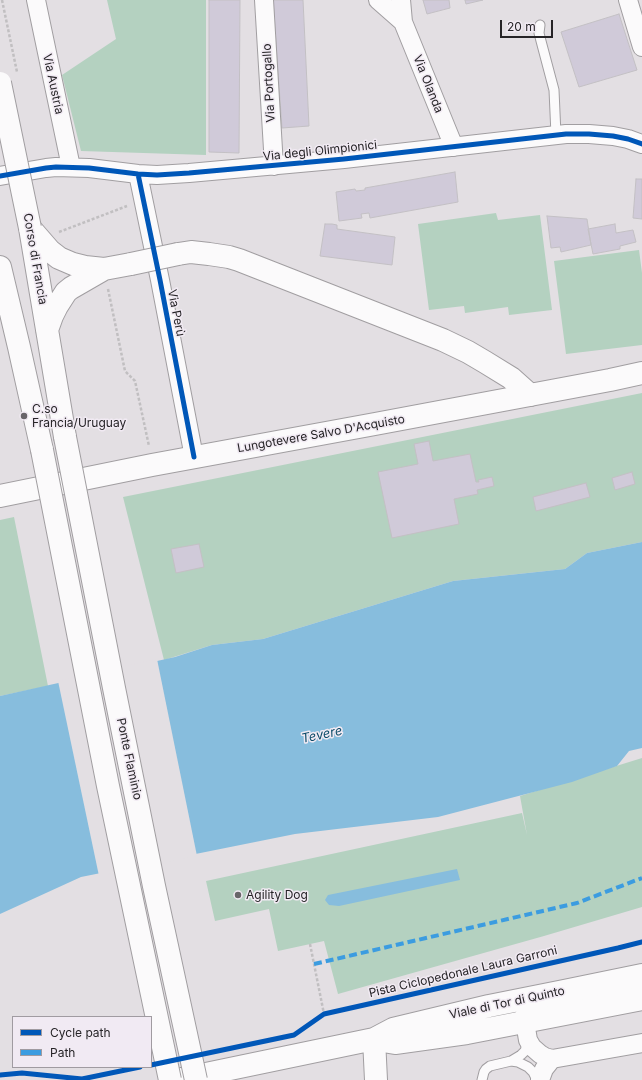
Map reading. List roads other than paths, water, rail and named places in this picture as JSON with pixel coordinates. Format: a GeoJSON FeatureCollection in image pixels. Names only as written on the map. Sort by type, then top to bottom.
{"type":"FeatureCollection","features":[{"type":"Feature","properties":{"kind":"main road","name":"Corso di Francia"},"geometry":{"type":"LineString","coordinates":[[0,83],[30,228],[65,437]]}},
{"type":"Feature","properties":{"kind":"main road"},"geometry":{"type":"LineString","coordinates":[[30,228],[54,255],[67,262],[85,267],[104,269],[191,252],[229,257],[239,260],[443,340],[468,352],[511,378],[530,395]]}},
{"type":"Feature","properties":{"kind":"main road"},"geometry":{"type":"LineString","coordinates":[[0,267],[19,346]]}},
{"type":"Feature","properties":{"kind":"main road"},"geometry":{"type":"LineString","coordinates":[[47,330],[54,311],[66,292],[104,269]]}},
{"type":"Feature","properties":{"kind":"main road"},"geometry":{"type":"LineString","coordinates":[[0,324],[19,346]]}},
{"type":"Feature","properties":{"kind":"main road","name":"Ponte Flaminio"},"geometry":{"type":"LineString","coordinates":[[19,346],[42,450],[108,786],[170,1080]]}},
{"type":"Feature","properties":{"kind":"main road","name":"Lungotevere Salvo D'Acquisto"},"geometry":{"type":"LineString","coordinates":[[0,496],[152,464],[375,424],[642,373]]}},
{"type":"Feature","properties":{"kind":"main road","name":"Ponte Flaminio"},"geometry":{"type":"LineString","coordinates":[[65,437],[112,680],[154,886],[196,1080]]}},
{"type":"Feature","properties":{"kind":"main road","name":"Viale di Tor di Quinto"},"geometry":{"type":"LineString","coordinates":[[177,1080],[374,1039],[393,1029],[489,1006],[642,975]]}},
{"type":"Feature","properties":{"kind":"main road","name":"Viale di Tor di Quinto"},"geometry":{"type":"LineString","coordinates":[[374,1039],[395,1043],[467,1034],[527,1031],[642,999]]}},
{"type":"Feature","properties":{"kind":"main road"},"geometry":{"type":"LineString","coordinates":[[374,1039],[376,1080]]}},
{"type":"Feature","properties":{"kind":"street","name":"Via Austria"},"geometry":{"type":"LineString","coordinates":[[36,0],[71,167]]}},
{"type":"Feature","properties":{"kind":"street","name":"Via Portogallo"},"geometry":{"type":"LineString","coordinates":[[264,0],[274,166]]}},
{"type":"Feature","properties":{"kind":"street","name":"Via Olanda"},"geometry":{"type":"LineString","coordinates":[[378,0],[403,22]]}},
{"type":"Feature","properties":{"kind":"street","name":"Via Olanda"},"geometry":{"type":"LineString","coordinates":[[401,0],[403,22],[454,147]]}},
{"type":"Feature","properties":{"kind":"street"},"geometry":{"type":"LineString","coordinates":[[628,0],[642,47]]}},
{"type":"Feature","properties":{"kind":"street","name":"Via degli Olimpionici"},"geometry":{"type":"LineString","coordinates":[[0,176],[46,168],[71,167],[138,174],[188,173],[344,159],[556,135],[583,134],[613,136],[642,144]]}},
{"type":"Feature","properties":{"kind":"street","name":"Via Perù"},"geometry":{"type":"LineString","coordinates":[[138,174],[194,457]]}},
{"type":"Feature","properties":{"kind":"street","name":"Viale di Tor di Quinto"},"geometry":{"type":"LineString","coordinates":[[527,1031],[525,1014],[531,1009],[632,989],[642,980]]}},
{"type":"Feature","properties":{"kind":"street"},"geometry":{"type":"LineString","coordinates":[[527,1031],[536,1051],[545,1057],[552,1059],[642,1043]]}},
{"type":"Feature","properties":{"kind":"street"},"geometry":{"type":"LineString","coordinates":[[540,1080],[544,1069],[552,1059]]}},
{"type":"Feature","properties":{"kind":"lane"},"geometry":{"type":"LineString","coordinates":[[540,25],[541,41],[554,90],[556,135]]}},
{"type":"Feature","properties":{"kind":"lane"},"geometry":{"type":"LineString","coordinates":[[482,1080],[484,1072],[490,1066],[511,1061],[521,1056],[525,1051],[527,1031]]}},
{"type":"Feature","properties":{"kind":"lane"},"geometry":{"type":"LineString","coordinates":[[511,1061],[518,1062],[528,1067],[536,1080]]}},
{"type":"Feature","properties":{"kind":"water","name":"Tevere"},"geometry":{"type":"Polygon","coordinates":[[[642,542],[642,748],[629,751],[617,766],[572,782],[438,817],[295,834],[81,877],[0,914],[0,696],[175,657],[212,645],[263,639],[453,581],[565,569],[587,553],[642,542]]]}},
{"type":"Feature","properties":{"kind":"water"},"geometry":{"type":"Polygon","coordinates":[[[457,869],[460,880],[339,906],[329,905],[325,900],[328,895],[457,869]]]}},
{"type":"Feature","properties":{"kind":"place","name":"C.so Francia/Uruguay"},"geometry":{"type":"Point","coordinates":[24,416]}},
{"type":"Feature","properties":{"kind":"place","name":"Agility Dog"},"geometry":{"type":"Point","coordinates":[238,895]}}]}
